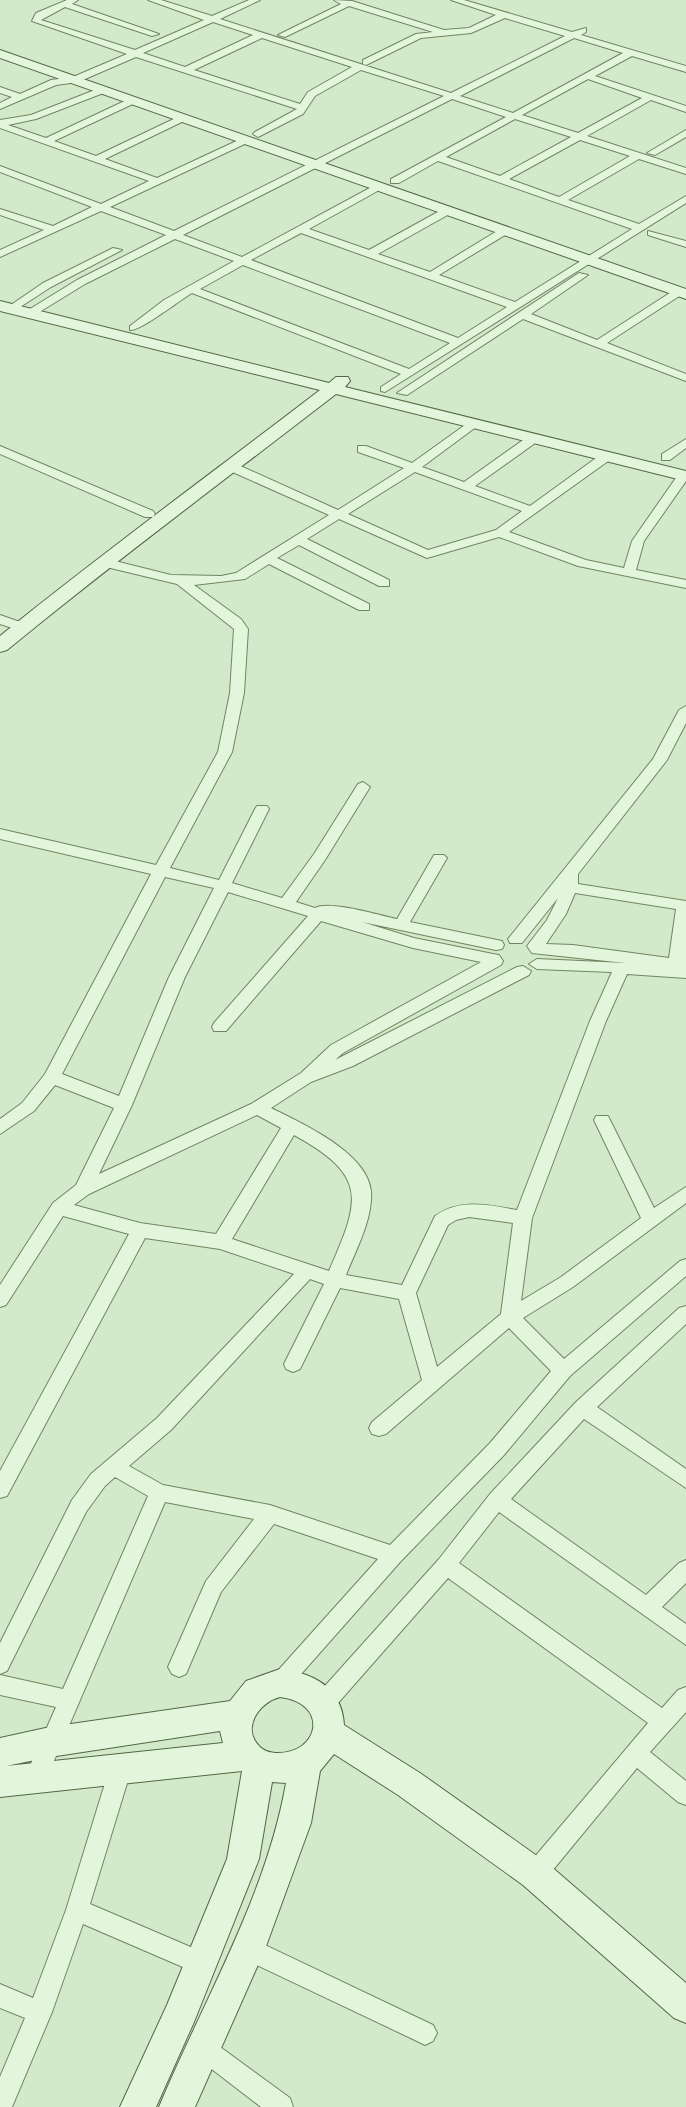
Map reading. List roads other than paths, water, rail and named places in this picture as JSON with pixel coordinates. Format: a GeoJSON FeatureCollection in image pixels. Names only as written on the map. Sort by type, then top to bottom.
{"type":"FeatureCollection","features":[{"type":"Feature","properties":{"kind":"street"},"geometry":{"type":"LineString","coordinates":[[74,0],[39,15],[36,21],[302,108]]}},
{"type":"Feature","properties":{"kind":"street"},"geometry":{"type":"LineString","coordinates":[[152,0],[282,35],[363,64]]}},
{"type":"Feature","properties":{"kind":"street"},"geometry":{"type":"LineString","coordinates":[[173,0],[261,35],[363,64],[583,134],[686,164]]}},
{"type":"Feature","properties":{"kind":"street"},"geometry":{"type":"LineString","coordinates":[[0,106],[70,76],[133,54],[210,15],[233,0]]}},
{"type":"Feature","properties":{"kind":"street"},"geometry":{"type":"LineString","coordinates":[[70,76],[155,34],[256,0]]}},
{"type":"Feature","properties":{"kind":"street"},"geometry":{"type":"LineString","coordinates":[[338,0],[444,32]]}},
{"type":"Feature","properties":{"kind":"street"},"geometry":{"type":"LineString","coordinates":[[455,0],[686,69]]}},
{"type":"Feature","properties":{"kind":"street"},"geometry":{"type":"LineString","coordinates":[[485,0],[686,60]]}},
{"type":"Feature","properties":{"kind":"street"},"geometry":{"type":"LineString","coordinates":[[282,35],[349,3]]}},
{"type":"Feature","properties":{"kind":"street"},"geometry":{"type":"LineString","coordinates":[[64,4],[155,34]]}},
{"type":"Feature","properties":{"kind":"street"},"geometry":{"type":"LineString","coordinates":[[0,254],[293,116],[302,108],[311,94],[363,64],[419,36],[471,30],[504,15]]}},
{"type":"Feature","properties":{"kind":"street"},"geometry":{"type":"LineString","coordinates":[[17,305],[81,282],[163,231],[448,91],[584,30]]}},
{"type":"Feature","properties":{"kind":"street"},"geometry":{"type":"LineString","coordinates":[[311,157],[448,91],[558,31]]}},
{"type":"Feature","properties":{"kind":"street"},"geometry":{"type":"LineString","coordinates":[[184,71],[261,35]]}},
{"type":"Feature","properties":{"kind":"street"},"geometry":{"type":"LineString","coordinates":[[0,44],[103,90],[183,118],[252,136]]}},
{"type":"Feature","properties":{"kind":"street"},"geometry":{"type":"LineString","coordinates":[[395,182],[630,53]]}},
{"type":"Feature","properties":{"kind":"street"},"geometry":{"type":"LineString","coordinates":[[0,54],[311,157],[395,182],[684,289]]}},
{"type":"Feature","properties":{"kind":"street"},"geometry":{"type":"LineString","coordinates":[[587,76],[686,109]]}},
{"type":"Feature","properties":{"kind":"street"},"geometry":{"type":"LineString","coordinates":[[0,90],[20,97]]}},
{"type":"Feature","properties":{"kind":"street"},"geometry":{"type":"LineString","coordinates":[[0,124],[33,117],[103,90]]}},
{"type":"Feature","properties":{"kind":"street"},"geometry":{"type":"LineString","coordinates":[[501,180],[652,96]]}},
{"type":"Feature","properties":{"kind":"street"},"geometry":{"type":"LineString","coordinates":[[47,141],[134,100]]}},
{"type":"Feature","properties":{"kind":"street"},"geometry":{"type":"LineString","coordinates":[[97,159],[183,118]]}},
{"type":"Feature","properties":{"kind":"street"},"geometry":{"type":"LineString","coordinates":[[0,124],[157,181]]}},
{"type":"Feature","properties":{"kind":"street"},"geometry":{"type":"LineString","coordinates":[[652,153],[686,133]]}},
{"type":"Feature","properties":{"kind":"street"},"geometry":{"type":"LineString","coordinates":[[583,134],[638,156],[686,171]]}},
{"type":"Feature","properties":{"kind":"street"},"geometry":{"type":"LineString","coordinates":[[561,200],[638,156]]}},
{"type":"Feature","properties":{"kind":"street"},"geometry":{"type":"LineString","coordinates":[[311,157],[379,186],[506,230],[600,258],[652,233],[686,212]]}},
{"type":"Feature","properties":{"kind":"street"},"geometry":{"type":"LineString","coordinates":[[438,158],[639,228]]}},
{"type":"Feature","properties":{"kind":"street"},"geometry":{"type":"LineString","coordinates":[[0,169],[457,342]]}},
{"type":"Feature","properties":{"kind":"street"},"geometry":{"type":"LineString","coordinates":[[134,328],[168,302],[379,186]]}},
{"type":"Feature","properties":{"kind":"street"},"geometry":{"type":"LineString","coordinates":[[403,393],[519,310],[600,258],[639,228],[686,200]]}},
{"type":"Feature","properties":{"kind":"street"},"geometry":{"type":"LineString","coordinates":[[370,254],[449,210]]}},
{"type":"Feature","properties":{"kind":"street"},"geometry":{"type":"LineString","coordinates":[[0,212],[52,230]]}},
{"type":"Feature","properties":{"kind":"street"},"geometry":{"type":"LineString","coordinates":[[300,229],[431,276],[686,378]]}},
{"type":"Feature","properties":{"kind":"street"},"geometry":{"type":"LineString","coordinates":[[431,276],[506,230]]}},
{"type":"Feature","properties":{"kind":"street"},"geometry":{"type":"LineString","coordinates":[[652,233],[686,244]]}},
{"type":"Feature","properties":{"kind":"street"},"geometry":{"type":"LineString","coordinates":[[17,305],[130,244]]}},
{"type":"Feature","properties":{"kind":"street"},"geometry":{"type":"LineString","coordinates":[[191,289],[409,373]]}},
{"type":"Feature","properties":{"kind":"street"},"geometry":{"type":"LineString","coordinates":[[598,344],[684,289]]}},
{"type":"Feature","properties":{"kind":"street"},"geometry":{"type":"LineString","coordinates":[[17,305],[134,328],[338,384],[472,424],[607,456],[685,471]]}},
{"type":"Feature","properties":{"kind":"street"},"geometry":{"type":"LineString","coordinates":[[17,305],[314,384],[385,389],[666,457],[685,471]]}},
{"type":"Feature","properties":{"kind":"street"},"geometry":{"type":"LineString","coordinates":[[385,389],[457,342],[519,310]]}},
{"type":"Feature","properties":{"kind":"street"},"geometry":{"type":"LineString","coordinates":[[0,646],[8,625],[98,551],[149,514],[314,384]]}},
{"type":"Feature","properties":{"kind":"street"},"geometry":{"type":"LineString","coordinates":[[8,625],[103,562],[338,384]]}},
{"type":"Feature","properties":{"kind":"street"},"geometry":{"type":"LineString","coordinates":[[103,562],[183,583],[216,583],[240,576],[413,468],[472,424]]}},
{"type":"Feature","properties":{"kind":"street"},"geometry":{"type":"LineString","coordinates":[[465,487],[534,438]]}},
{"type":"Feature","properties":{"kind":"street"},"geometry":{"type":"LineString","coordinates":[[666,457],[686,443]]}},
{"type":"Feature","properties":{"kind":"street"},"geometry":{"type":"LineString","coordinates":[[362,449],[533,511]]}},
{"type":"Feature","properties":{"kind":"street"},"geometry":{"type":"LineString","coordinates":[[0,450],[149,514]]}},
{"type":"Feature","properties":{"kind":"street"},"geometry":{"type":"LineString","coordinates":[[232,466],[336,515],[427,554],[500,533],[607,456]]}},
{"type":"Feature","properties":{"kind":"street"},"geometry":{"type":"LineString","coordinates":[[629,573],[638,541],[685,471]]}},
{"type":"Feature","properties":{"kind":"street"},"geometry":{"type":"LineString","coordinates":[[500,533],[552,553],[629,573],[686,584]]}},
{"type":"Feature","properties":{"kind":"street"},"geometry":{"type":"LineString","coordinates":[[297,539],[384,583]]}},
{"type":"Feature","properties":{"kind":"street"},"geometry":{"type":"LineString","coordinates":[[269,559],[364,607]]}},
{"type":"Feature","properties":{"kind":"street"},"geometry":{"type":"LineString","coordinates":[[0,1128],[27,1107],[52,1077],[159,872],[225,752],[237,693],[241,629],[236,622],[183,583]]}},
{"type":"Feature","properties":{"kind":"street"},"geometry":{"type":"LineString","coordinates":[[0,1300],[59,1208],[83,1189],[258,1108],[305,1078],[337,1049],[495,955],[516,939],[568,882],[660,759],[686,711]]}},
{"type":"Feature","properties":{"kind":"street"},"geometry":{"type":"LineString","coordinates":[[287,903],[320,858],[363,788]]}},
{"type":"Feature","properties":{"kind":"street"},"geometry":{"type":"LineString","coordinates":[[83,1189],[124,1105],[177,977],[262,809]]}},
{"type":"Feature","properties":{"kind":"street"},"geometry":{"type":"LineString","coordinates":[[0,834],[225,886],[413,943],[495,955]]}},
{"type":"Feature","properties":{"kind":"street"},"geometry":{"type":"LineString","coordinates":[[401,925],[439,858]]}},
{"type":"Feature","properties":{"kind":"street"},"geometry":{"type":"LineString","coordinates":[[568,882],[685,906],[683,968]]}},
{"type":"Feature","properties":{"kind":"street"},"geometry":{"type":"LineString","coordinates":[[305,1078],[347,1062],[533,957],[556,921],[568,882]]}},
{"type":"Feature","properties":{"kind":"street"},"geometry":{"type":"LineString","coordinates":[[316,912],[358,914],[401,925],[495,955],[501,967],[533,957],[573,950],[683,968]]}},
{"type":"Feature","properties":{"kind":"street"},"geometry":{"type":"LineString","coordinates":[[220,1027],[316,912]]}},
{"type":"Feature","properties":{"kind":"street"},"geometry":{"type":"LineString","coordinates":[[516,939],[533,957],[573,964],[621,969],[683,968]]}},
{"type":"Feature","properties":{"kind":"street"},"geometry":{"type":"LineString","coordinates":[[510,1317],[523,1218],[621,969]]}},
{"type":"Feature","properties":{"kind":"street"},"geometry":{"type":"LineString","coordinates":[[52,1077],[124,1105]]}},
{"type":"Feature","properties":{"kind":"street"},"geometry":{"type":"LineString","coordinates":[[258,1108],[334,1153],[351,1167],[362,1189],[360,1211],[334,1280],[292,1364]]}},
{"type":"Feature","properties":{"kind":"street"},"geometry":{"type":"LineString","coordinates":[[602,1120],[651,1219]]}},
{"type":"Feature","properties":{"kind":"street"},"geometry":{"type":"LineString","coordinates":[[221,1242],[291,1126]]}},
{"type":"Feature","properties":{"kind":"street"},"geometry":{"type":"LineString","coordinates":[[379,1428],[510,1317],[567,1282],[686,1194]]}},
{"type":"Feature","properties":{"kind":"street"},"geometry":{"type":"LineString","coordinates":[[59,1208],[141,1230],[221,1242],[334,1280],[407,1293]]}},
{"type":"Feature","properties":{"kind":"street"},"geometry":{"type":"LineString","coordinates":[[432,1382],[407,1293],[441,1221],[448,1214],[468,1209],[523,1218]]}},
{"type":"Feature","properties":{"kind":"street"},"geometry":{"type":"LineString","coordinates":[[0,1490],[141,1230]]}},
{"type":"Feature","properties":{"kind":"street"},"geometry":{"type":"LineString","coordinates":[[280,1683],[394,1555],[497,1449],[563,1371],[686,1266]]}},
{"type":"Feature","properties":{"kind":"street"},"geometry":{"type":"LineString","coordinates":[[0,1664],[79,1506],[98,1480],[164,1424],[308,1271]]}},
{"type":"Feature","properties":{"kind":"street"},"geometry":{"type":"LineString","coordinates":[[0,1782],[122,1767],[252,1760],[282,1770],[305,1764],[321,1751],[326,1718],[497,1500],[583,1408],[686,1312]]}},
{"type":"Feature","properties":{"kind":"street"},"geometry":{"type":"LineString","coordinates":[[510,1317],[563,1371]]}},
{"type":"Feature","properties":{"kind":"street"},"geometry":{"type":"LineString","coordinates":[[583,1408],[686,1480]]}},
{"type":"Feature","properties":{"kind":"street"},"geometry":{"type":"LineString","coordinates":[[114,1467],[159,1492],[270,1514],[394,1555]]}},
{"type":"Feature","properties":{"kind":"street"},"geometry":{"type":"LineString","coordinates":[[36,1777],[159,1492]]}},
{"type":"Feature","properties":{"kind":"street"},"geometry":{"type":"LineString","coordinates":[[497,1500],[686,1636]]}},
{"type":"Feature","properties":{"kind":"street"},"geometry":{"type":"LineString","coordinates":[[178,1667],[213,1587],[270,1514]]}},
{"type":"Feature","properties":{"kind":"street"},"geometry":{"type":"LineString","coordinates":[[446,1565],[663,1720]]}},
{"type":"Feature","properties":{"kind":"street"},"geometry":{"type":"LineString","coordinates":[[647,1608],[686,1569]]}},
{"type":"Feature","properties":{"kind":"street"},"geometry":{"type":"LineString","coordinates":[[138,2107],[182,2010],[199,1962],[243,1859],[252,1760],[235,1732],[237,1714],[256,1690],[280,1683],[305,1688],[326,1718],[409,1784],[535,1875],[686,2006]]}},
{"type":"Feature","properties":{"kind":"street"},"geometry":{"type":"LineString","coordinates":[[0,1685],[68,1700]]}},
{"type":"Feature","properties":{"kind":"street"},"geometry":{"type":"LineString","coordinates":[[535,1875],[637,1755],[663,1720],[686,1698]]}},
{"type":"Feature","properties":{"kind":"street"},"geometry":{"type":"LineString","coordinates":[[0,1753],[50,1742],[118,1734],[237,1714]]}},
{"type":"Feature","properties":{"kind":"street"},"geometry":{"type":"LineString","coordinates":[[637,1755],[686,1794]]}},
{"type":"Feature","properties":{"kind":"street"},"geometry":{"type":"LineString","coordinates":[[177,2107],[248,1949],[295,1823],[305,1764]]}},
{"type":"Feature","properties":{"kind":"street"},"geometry":{"type":"LineString","coordinates":[[0,2106],[40,2012],[77,1910],[122,1767]]}},
{"type":"Feature","properties":{"kind":"street"},"geometry":{"type":"LineString","coordinates":[[77,1910],[199,1962]]}},
{"type":"Feature","properties":{"kind":"street"},"geometry":{"type":"LineString","coordinates":[[248,1949],[425,2033]]}},
{"type":"Feature","properties":{"kind":"street"},"geometry":{"type":"LineString","coordinates":[[0,1995],[40,2012]]}},
{"type":"Feature","properties":{"kind":"street"},"geometry":{"type":"LineString","coordinates":[[204,2049],[281,2107]]}}]}
